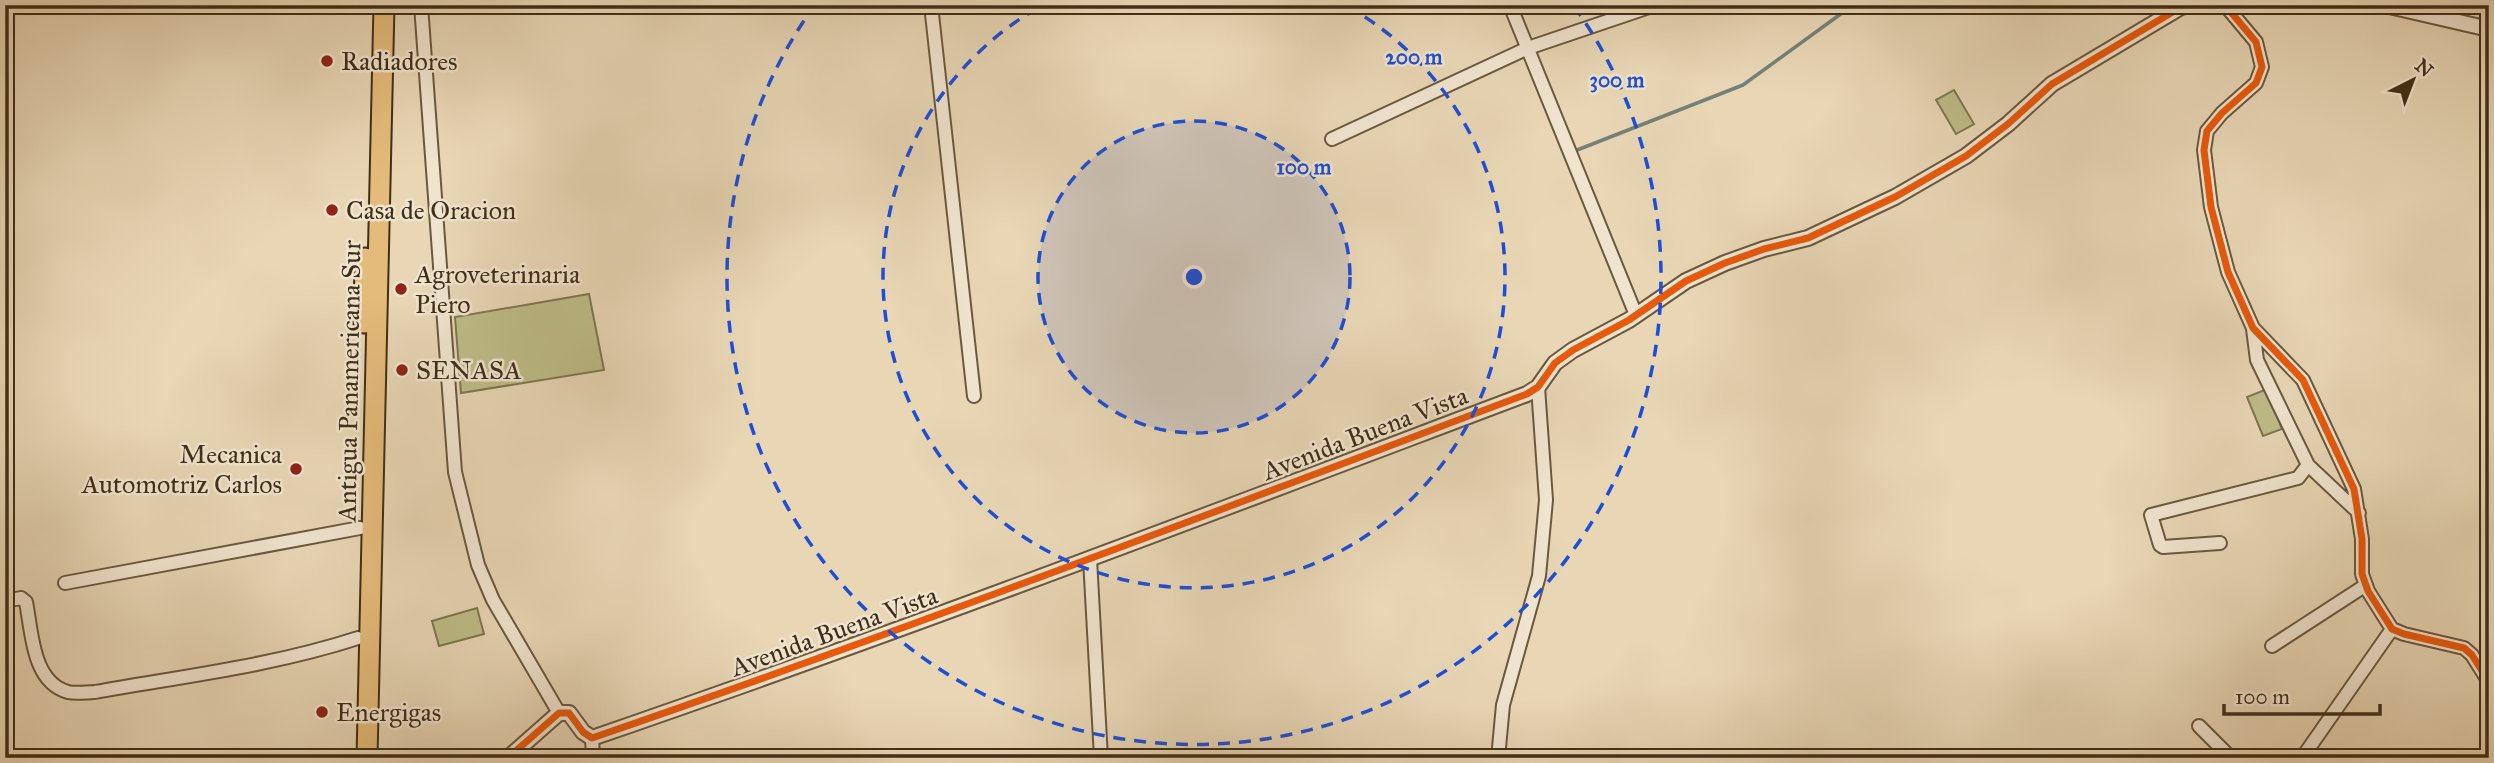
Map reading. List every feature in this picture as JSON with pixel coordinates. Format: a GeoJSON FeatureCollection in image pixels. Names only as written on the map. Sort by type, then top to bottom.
{"type":"FeatureCollection","features":[{"type":"Feature","properties":{"kind":"main road","name":"Antigua Panamericana Sur"},"geometry":{"type":"LineString","coordinates":[[368,758],[370,5]]}},
{"type":"Feature","properties":{"kind":"main road","name":"Antigua Panamericana Sur"},"geometry":{"type":"LineString","coordinates":[[355,758],[360,528],[384,5]]}},
{"type":"Feature","properties":{"kind":"street"},"geometry":{"type":"LineString","coordinates":[[421,5],[455,472],[478,565],[493,600],[559,713]]}},
{"type":"Feature","properties":{"kind":"street"},"geometry":{"type":"LineString","coordinates":[[931,5],[974,396]]}},
{"type":"Feature","properties":{"kind":"street"},"geometry":{"type":"LineString","coordinates":[[1510,5],[1636,314]]}},
{"type":"Feature","properties":{"kind":"street"},"geometry":{"type":"LineString","coordinates":[[1332,139],[1528,48],[1655,5]]}},
{"type":"Feature","properties":{"kind":"street"},"geometry":{"type":"LineString","coordinates":[[2225,5],[2256,42],[2262,67],[2256,83],[2222,113],[2207,131],[2204,150],[2211,207],[2228,272],[2253,328],[2257,360],[2308,465],[2360,513]]}},
{"type":"Feature","properties":{"kind":"street"},"geometry":{"type":"LineString","coordinates":[[2385,5],[2489,29]]}},
{"type":"Feature","properties":{"kind":"street","name":"Avenida Buena Vista"},"geometry":{"type":"LineString","coordinates":[[592,738],[687,707],[1090,559],[1527,394],[1538,387],[1555,363],[1573,350],[1636,314],[1686,281],[1744,256],[1808,238],[1895,197],[1966,156],[2008,124],[2052,84],[2185,6]]}},
{"type":"Feature","properties":{"kind":"street"},"geometry":{"type":"LineString","coordinates":[[2253,328],[2303,380],[2354,489],[2360,513],[2362,574],[2392,629],[2463,648],[2472,655],[2489,682]]}},
{"type":"Feature","properties":{"kind":"street"},"geometry":{"type":"LineString","coordinates":[[1498,758],[1503,705],[1539,576],[1546,500],[1538,387]]}},
{"type":"Feature","properties":{"kind":"street"},"geometry":{"type":"LineString","coordinates":[[2220,543],[2164,547],[2160,545],[2151,515],[2298,478],[2308,465]]}},
{"type":"Feature","properties":{"kind":"street"},"geometry":{"type":"LineString","coordinates":[[65,583],[360,528]]}},
{"type":"Feature","properties":{"kind":"street"},"geometry":{"type":"LineString","coordinates":[[1090,559],[1101,758]]}},
{"type":"Feature","properties":{"kind":"street"},"geometry":{"type":"LineString","coordinates":[[2272,646],[2366,585]]}},
{"type":"Feature","properties":{"kind":"street"},"geometry":{"type":"LineString","coordinates":[[5,601],[24,599],[44,677],[69,692],[96,692],[259,664],[312,653],[358,638]]}},
{"type":"Feature","properties":{"kind":"street"},"geometry":{"type":"LineString","coordinates":[[2302,758],[2392,629]]}},
{"type":"Feature","properties":{"kind":"street"},"geometry":{"type":"LineString","coordinates":[[508,758],[559,713],[569,713],[583,732],[592,738],[593,758]]}},
{"type":"Feature","properties":{"kind":"street"},"geometry":{"type":"LineString","coordinates":[[2199,726],[2231,758]]}},
{"type":"Feature","properties":{"kind":"shaded area"},"geometry":{"type":"Polygon","coordinates":[[[1954,90],[1974,124],[1956,134],[1936,100],[1954,90]]]}},
{"type":"Feature","properties":{"kind":"shaded area"},"geometry":{"type":"Polygon","coordinates":[[[589,294],[604,370],[461,393],[455,317],[589,294]]]}},
{"type":"Feature","properties":{"kind":"shaded area"},"geometry":{"type":"Polygon","coordinates":[[[2267,389],[2282,429],[2263,436],[2247,397],[2267,389]]]}},
{"type":"Feature","properties":{"kind":"shaded area"},"geometry":{"type":"Polygon","coordinates":[[[477,608],[484,634],[439,646],[432,621],[477,608]]]}},
{"type":"Feature","properties":{"kind":"waterway"},"geometry":{"type":"LineString","coordinates":[[1572,152],[1743,85],[1853,5]]}},
{"type":"Feature","properties":{"kind":"cycle path"},"geometry":{"type":"LineString","coordinates":[[508,758],[559,713],[569,713],[583,732],[592,738],[944,613],[1527,394],[1538,387],[1555,363],[1573,350],[1629,320],[1686,281],[1764,249],[1808,238],[1895,197],[1966,156],[2008,124],[2052,84],[2181,7],[2191,5]]}},
{"type":"Feature","properties":{"kind":"cycle path"},"geometry":{"type":"LineString","coordinates":[[2225,5],[2256,42],[2262,67],[2256,83],[2222,113],[2207,131],[2204,150],[2211,207],[2228,272],[2253,328],[2303,380],[2354,489],[2362,539],[2362,574],[2368,591],[2392,629],[2464,648],[2472,655],[2489,682]]}},
{"type":"Feature","properties":{"kind":"place","name":"Radiadores"},"geometry":{"type":"Point","coordinates":[327,61]}},
{"type":"Feature","properties":{"kind":"place","name":"Casa de Oracion"},"geometry":{"type":"Point","coordinates":[332,210]}},
{"type":"Feature","properties":{"kind":"place","name":"Agroveterinaria Piero"},"geometry":{"type":"Point","coordinates":[401,289]}},
{"type":"Feature","properties":{"kind":"place","name":"SENASA"},"geometry":{"type":"Point","coordinates":[402,370]}},
{"type":"Feature","properties":{"kind":"place","name":"Mecanica Automotriz Carlos"},"geometry":{"type":"Point","coordinates":[296,469]}},
{"type":"Feature","properties":{"kind":"place","name":"Energigas"},"geometry":{"type":"Point","coordinates":[322,712]}}]}
